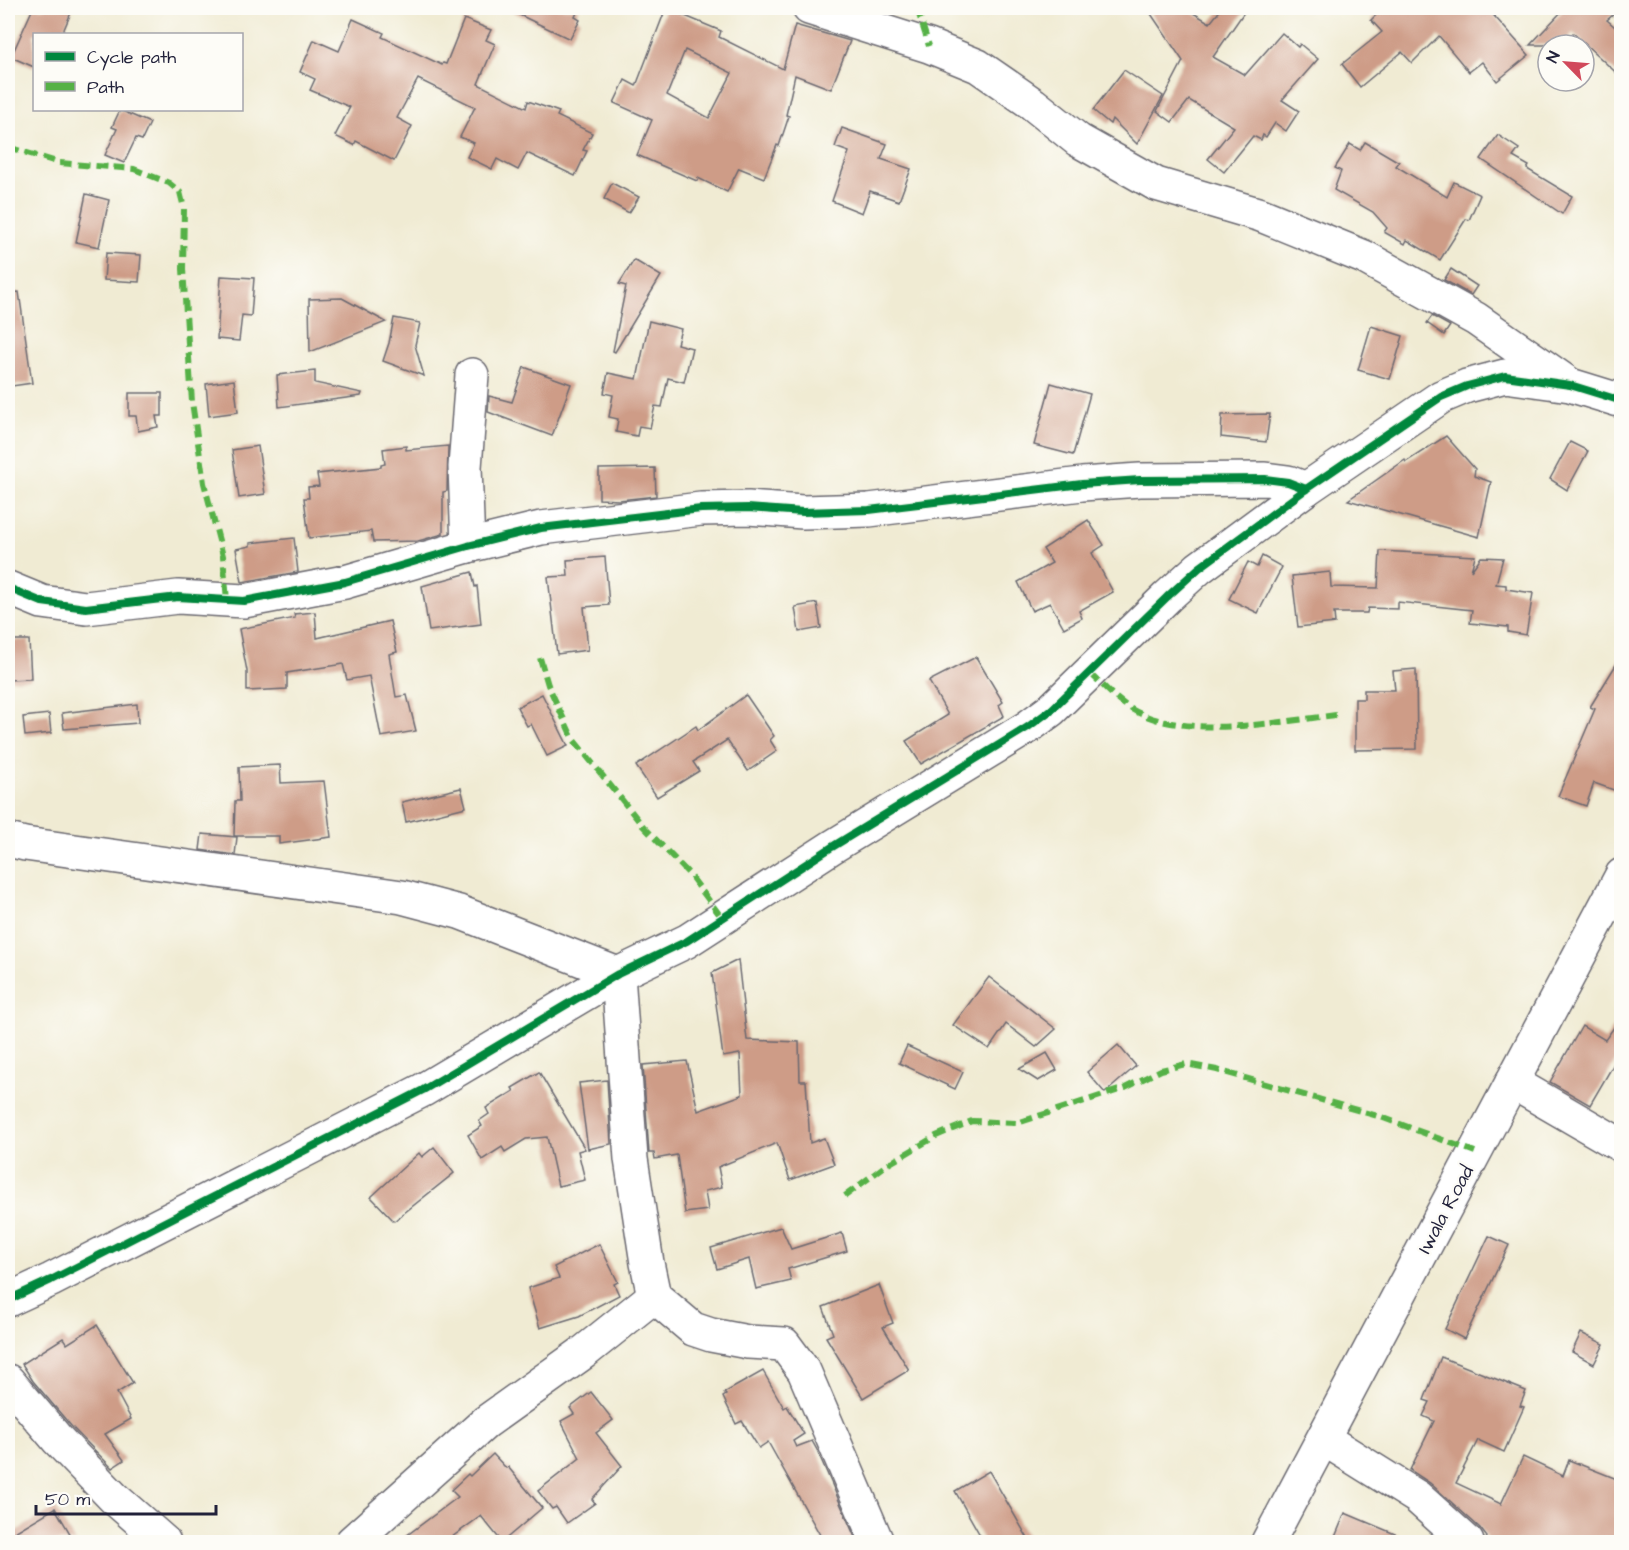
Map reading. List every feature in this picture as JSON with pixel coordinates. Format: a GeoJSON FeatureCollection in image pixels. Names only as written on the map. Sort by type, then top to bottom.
{"type":"FeatureCollection","features":[{"type":"Feature","properties":{"kind":"street"},"geometry":{"type":"LineString","coordinates":[[809,8],[929,46],[978,66],[1033,104],[1078,140],[1156,184],[1261,215],[1364,256],[1476,319],[1569,385]]}},
{"type":"Feature","properties":{"kind":"street"},"geometry":{"type":"LineString","coordinates":[[468,546],[465,467],[472,375]]}},
{"type":"Feature","properties":{"kind":"street"},"geometry":{"type":"LineString","coordinates":[[8,1300],[423,1090],[618,974],[687,941],[832,847],[1029,727],[1051,711],[1199,568],[1305,489],[1441,397],[1467,386],[1504,376],[1569,385],[1622,401]]}},
{"type":"Feature","properties":{"kind":"street"},"geometry":{"type":"LineString","coordinates":[[8,588],[42,602],[86,608],[178,597],[244,601],[345,582],[468,546],[541,528],[700,509],[748,508],[803,512],[869,510],[1082,484],[1140,480],[1265,479],[1288,482],[1305,489]]}},
{"type":"Feature","properties":{"kind":"street"},"geometry":{"type":"LineString","coordinates":[[8,840],[402,897],[459,912],[618,974]]}},
{"type":"Feature","properties":{"kind":"street","name":"Iwala Road"},"geometry":{"type":"LineString","coordinates":[[1268,1542],[1622,874]]}},
{"type":"Feature","properties":{"kind":"street"},"geometry":{"type":"LineString","coordinates":[[618,974],[631,1159],[654,1296],[693,1329],[748,1342],[784,1344],[804,1371],[878,1542]]}},
{"type":"Feature","properties":{"kind":"street"},"geometry":{"type":"LineString","coordinates":[[1512,1082],[1622,1146]]}},
{"type":"Feature","properties":{"kind":"street"},"geometry":{"type":"LineString","coordinates":[[352,1542],[486,1422],[584,1352],[654,1296]]}},
{"type":"Feature","properties":{"kind":"street"},"geometry":{"type":"LineString","coordinates":[[8,1381],[58,1440],[114,1498],[164,1542]]}},
{"type":"Feature","properties":{"kind":"street"},"geometry":{"type":"LineString","coordinates":[[1324,1439],[1417,1497],[1467,1542]]}},
{"type":"Feature","properties":{"kind":"building"},"geometry":{"type":"Polygon","coordinates":[[[33,8],[73,8],[62,33],[33,33],[33,67],[11,57],[33,8]]]}},
{"type":"Feature","properties":{"kind":"building"},"geometry":{"type":"Polygon","coordinates":[[[505,8],[579,8],[575,17],[580,20],[570,39],[505,8]]]}},
{"type":"Feature","properties":{"kind":"building"},"geometry":{"type":"Polygon","coordinates":[[[666,8],[721,31],[719,37],[783,69],[795,25],[850,41],[831,89],[795,75],[786,115],[789,116],[779,146],[777,145],[764,178],[739,168],[727,192],[698,178],[697,181],[637,155],[652,120],[614,103],[625,80],[636,86],[666,8]],[[685,50],[667,95],[709,118],[732,73],[685,50]]]}},
{"type":"Feature","properties":{"kind":"building"},"geometry":{"type":"Polygon","coordinates":[[[1147,8],[1185,8],[1210,23],[1222,8],[1247,8],[1213,57],[1245,75],[1282,33],[1298,47],[1300,44],[1318,59],[1282,100],[1299,111],[1286,131],[1275,123],[1266,137],[1263,135],[1261,140],[1253,136],[1224,172],[1208,159],[1234,127],[1189,100],[1172,122],[1157,111],[1183,61],[1147,8]]]}},
{"type":"Feature","properties":{"kind":"building"},"geometry":{"type":"Polygon","coordinates":[[[1383,8],[1487,8],[1529,55],[1497,81],[1482,62],[1469,72],[1439,36],[1412,63],[1402,52],[1360,87],[1342,64],[1382,32],[1371,20],[1383,8]]]}},
{"type":"Feature","properties":{"kind":"building"},"geometry":{"type":"Polygon","coordinates":[[[1565,8],[1621,8],[1607,20],[1622,33],[1622,78],[1596,54],[1596,33],[1541,33],[1565,8]]]}},
{"type":"Feature","properties":{"kind":"building"},"geometry":{"type":"Polygon","coordinates":[[[353,19],[384,33],[382,37],[442,65],[446,64],[464,19],[491,30],[486,40],[495,44],[478,84],[526,108],[528,101],[559,112],[557,116],[592,133],[583,150],[587,151],[575,176],[527,153],[518,170],[497,159],[492,169],[467,157],[474,143],[460,137],[475,107],[418,79],[397,118],[412,126],[394,161],[356,141],[354,145],[335,136],[350,107],[310,90],[315,79],[300,72],[314,40],[339,51],[353,19]]]}},
{"type":"Feature","properties":{"kind":"building"},"geometry":{"type":"Polygon","coordinates":[[[1124,70],[1163,96],[1137,144],[1112,119],[1110,124],[1093,110],[1124,70]]]}},
{"type":"Feature","properties":{"kind":"building"},"geometry":{"type":"Polygon","coordinates":[[[120,111],[150,123],[142,140],[136,138],[124,163],[105,155],[117,129],[112,127],[120,111]]]}},
{"type":"Feature","properties":{"kind":"building"},"geometry":{"type":"Polygon","coordinates":[[[842,128],[887,144],[881,159],[911,169],[899,201],[870,191],[862,213],[832,201],[849,152],[835,147],[842,128]]]}},
{"type":"Feature","properties":{"kind":"building"},"geometry":{"type":"Polygon","coordinates":[[[1498,135],[1519,149],[1513,157],[1529,166],[1527,169],[1572,196],[1562,214],[1481,159],[1498,135]]]}},
{"type":"Feature","properties":{"kind":"building"},"geometry":{"type":"Polygon","coordinates":[[[1365,142],[1399,162],[1396,166],[1447,197],[1454,182],[1480,195],[1469,220],[1466,219],[1440,260],[1407,240],[1405,244],[1384,232],[1387,228],[1373,212],[1334,190],[1341,171],[1335,168],[1350,144],[1360,150],[1365,142]]]}},
{"type":"Feature","properties":{"kind":"building"},"geometry":{"type":"Polygon","coordinates":[[[612,183],[639,197],[629,213],[604,199],[612,183]]]}},
{"type":"Feature","properties":{"kind":"building"},"geometry":{"type":"Polygon","coordinates":[[[86,194],[109,200],[99,247],[76,242],[86,194]]]}},
{"type":"Feature","properties":{"kind":"building"},"geometry":{"type":"Polygon","coordinates":[[[106,253],[141,255],[139,282],[104,280],[106,253]]]}},
{"type":"Feature","properties":{"kind":"building"},"geometry":{"type":"Polygon","coordinates":[[[634,260],[661,276],[615,352],[613,351],[626,286],[619,284],[634,260]]]}},
{"type":"Feature","properties":{"kind":"building"},"geometry":{"type":"Polygon","coordinates":[[[1451,269],[1477,286],[1471,295],[1444,280],[1451,269]]]}},
{"type":"Feature","properties":{"kind":"building"},"geometry":{"type":"Polygon","coordinates":[[[221,276],[254,278],[251,316],[242,315],[239,341],[217,339],[221,276]]]}},
{"type":"Feature","properties":{"kind":"building"},"geometry":{"type":"Polygon","coordinates":[[[19,292],[32,383],[12,386],[8,358],[8,293],[19,292]]]}},
{"type":"Feature","properties":{"kind":"building"},"geometry":{"type":"Polygon","coordinates":[[[342,298],[386,322],[310,352],[309,299],[342,298]]]}},
{"type":"Feature","properties":{"kind":"building"},"geometry":{"type":"Polygon","coordinates":[[[1432,316],[1450,326],[1444,335],[1427,323],[1432,316]]]}},
{"type":"Feature","properties":{"kind":"building"},"geometry":{"type":"Polygon","coordinates":[[[394,318],[420,323],[415,345],[424,376],[383,361],[394,318]]]}},
{"type":"Feature","properties":{"kind":"building"},"geometry":{"type":"Polygon","coordinates":[[[649,321],[681,329],[677,344],[692,348],[684,382],[668,378],[662,407],[655,406],[650,428],[639,426],[637,436],[616,432],[618,419],[609,417],[613,395],[604,393],[608,373],[637,379],[649,321]]]}},
{"type":"Feature","properties":{"kind":"building"},"geometry":{"type":"Polygon","coordinates":[[[1371,326],[1403,336],[1390,379],[1358,370],[1371,326]]]}},
{"type":"Feature","properties":{"kind":"building"},"geometry":{"type":"Polygon","coordinates":[[[524,367],[571,384],[552,436],[488,412],[489,396],[512,402],[524,367]]]}},
{"type":"Feature","properties":{"kind":"building"},"geometry":{"type":"Polygon","coordinates":[[[315,371],[315,383],[362,393],[361,396],[279,407],[277,375],[315,371]]]}},
{"type":"Feature","properties":{"kind":"building"},"geometry":{"type":"Polygon","coordinates":[[[234,380],[238,412],[209,416],[206,384],[234,380]]]}},
{"type":"Feature","properties":{"kind":"building"},"geometry":{"type":"Polygon","coordinates":[[[1051,383],[1090,394],[1073,455],[1034,445],[1051,383]]]}},
{"type":"Feature","properties":{"kind":"building"},"geometry":{"type":"Polygon","coordinates":[[[129,393],[162,393],[162,416],[156,416],[158,427],[138,431],[136,416],[129,416],[129,393]]]}},
{"type":"Feature","properties":{"kind":"building"},"geometry":{"type":"Polygon","coordinates":[[[1270,414],[1266,442],[1221,437],[1222,415],[1270,414]]]}},
{"type":"Feature","properties":{"kind":"building"},"geometry":{"type":"Polygon","coordinates":[[[1446,436],[1475,469],[1474,476],[1491,482],[1479,537],[1348,500],[1405,460],[1406,462],[1446,436]]]}},
{"type":"Feature","properties":{"kind":"building"},"geometry":{"type":"Polygon","coordinates":[[[1570,442],[1588,451],[1567,490],[1550,479],[1570,442]]]}},
{"type":"Feature","properties":{"kind":"building"},"geometry":{"type":"Polygon","coordinates":[[[258,446],[265,494],[239,498],[232,450],[258,446]]]}},
{"type":"Feature","properties":{"kind":"building"},"geometry":{"type":"Polygon","coordinates":[[[406,446],[406,450],[448,446],[447,491],[443,492],[443,534],[418,541],[373,542],[371,531],[309,538],[304,498],[309,498],[308,487],[319,486],[317,474],[381,467],[385,464],[383,449],[406,446]]]}},
{"type":"Feature","properties":{"kind":"building"},"geometry":{"type":"Polygon","coordinates":[[[655,468],[656,496],[619,500],[599,499],[599,469],[655,468]]]}},
{"type":"Feature","properties":{"kind":"building"},"geometry":{"type":"Polygon","coordinates":[[[1088,520],[1104,545],[1092,553],[1113,592],[1079,611],[1082,618],[1064,628],[1050,603],[1032,611],[1018,582],[1052,563],[1043,549],[1088,520]]]}},
{"type":"Feature","properties":{"kind":"building"},"geometry":{"type":"Polygon","coordinates":[[[294,538],[298,572],[242,582],[236,549],[250,546],[250,543],[294,538]]]}},
{"type":"Feature","properties":{"kind":"building"},"geometry":{"type":"Polygon","coordinates":[[[1380,551],[1475,556],[1471,571],[1481,557],[1503,558],[1496,584],[1506,585],[1506,589],[1533,593],[1526,635],[1508,632],[1508,627],[1470,623],[1472,610],[1398,602],[1398,609],[1368,608],[1367,613],[1334,613],[1335,623],[1298,627],[1292,576],[1330,572],[1331,587],[1378,588],[1380,551]]]}},
{"type":"Feature","properties":{"kind":"building"},"geometry":{"type":"Polygon","coordinates":[[[1262,556],[1282,567],[1258,613],[1229,599],[1248,562],[1257,567],[1262,556]]]}},
{"type":"Feature","properties":{"kind":"building"},"geometry":{"type":"Polygon","coordinates":[[[605,557],[609,605],[584,607],[588,650],[557,654],[548,577],[568,576],[567,560],[605,557]]]}},
{"type":"Feature","properties":{"kind":"building"},"geometry":{"type":"Polygon","coordinates":[[[472,572],[475,587],[477,586],[481,624],[429,631],[422,586],[472,572]]]}},
{"type":"Feature","properties":{"kind":"building"},"geometry":{"type":"Polygon","coordinates":[[[817,603],[821,628],[799,632],[795,607],[817,603]]]}},
{"type":"Feature","properties":{"kind":"building"},"geometry":{"type":"Polygon","coordinates":[[[315,612],[317,638],[390,621],[397,652],[389,654],[396,697],[407,695],[416,731],[381,737],[369,676],[347,680],[343,664],[287,673],[287,689],[247,691],[247,671],[239,629],[295,618],[294,614],[315,612]]]}},
{"type":"Feature","properties":{"kind":"building"},"geometry":{"type":"Polygon","coordinates":[[[8,640],[29,640],[31,679],[8,680],[8,640]]]}},
{"type":"Feature","properties":{"kind":"building"},"geometry":{"type":"Polygon","coordinates":[[[1622,655],[1622,793],[1594,783],[1586,806],[1558,796],[1595,709],[1590,707],[1622,655]]]}},
{"type":"Feature","properties":{"kind":"building"},"geometry":{"type":"Polygon","coordinates":[[[976,657],[1003,702],[999,705],[1004,716],[921,764],[906,741],[948,715],[929,681],[976,657]]]}},
{"type":"Feature","properties":{"kind":"building"},"geometry":{"type":"Polygon","coordinates":[[[1416,669],[1417,749],[1355,750],[1355,699],[1364,699],[1364,690],[1395,690],[1393,671],[1416,669]]]}},
{"type":"Feature","properties":{"kind":"building"},"geometry":{"type":"Polygon","coordinates":[[[542,694],[568,746],[547,756],[531,724],[527,726],[517,707],[542,694]]]}},
{"type":"Feature","properties":{"kind":"building"},"geometry":{"type":"Polygon","coordinates":[[[746,695],[774,736],[770,740],[777,751],[748,771],[727,740],[693,762],[699,771],[657,797],[636,766],[696,726],[698,730],[746,695]]]}},
{"type":"Feature","properties":{"kind":"building"},"geometry":{"type":"Polygon","coordinates":[[[137,704],[138,723],[64,729],[62,713],[137,704]]]}},
{"type":"Feature","properties":{"kind":"building"},"geometry":{"type":"Polygon","coordinates":[[[49,714],[51,733],[25,736],[23,717],[49,714]]]}},
{"type":"Feature","properties":{"kind":"building"},"geometry":{"type":"Polygon","coordinates":[[[280,765],[281,783],[324,781],[331,837],[279,844],[279,836],[234,836],[235,801],[240,801],[239,767],[280,765]]]}},
{"type":"Feature","properties":{"kind":"building"},"geometry":{"type":"Polygon","coordinates":[[[461,788],[466,807],[406,822],[402,802],[461,788]]]}},
{"type":"Feature","properties":{"kind":"building"},"geometry":{"type":"Polygon","coordinates":[[[202,834],[237,837],[235,855],[200,850],[202,834]]]}},
{"type":"Feature","properties":{"kind":"building"},"geometry":{"type":"Polygon","coordinates":[[[738,960],[747,1040],[799,1042],[800,1081],[806,1081],[810,1143],[824,1138],[834,1164],[790,1180],[777,1143],[718,1167],[722,1187],[705,1191],[708,1210],[685,1213],[677,1155],[655,1159],[654,1153],[649,1153],[643,1065],[687,1061],[698,1111],[742,1095],[740,1054],[723,1057],[712,973],[738,960]]]}},
{"type":"Feature","properties":{"kind":"building"},"geometry":{"type":"Polygon","coordinates":[[[989,977],[1056,1029],[1036,1047],[1006,1024],[989,1049],[953,1025],[989,977]]]}},
{"type":"Feature","properties":{"kind":"building"},"geometry":{"type":"Polygon","coordinates":[[[1622,1016],[1622,1050],[1590,1105],[1550,1082],[1582,1026],[1605,1040],[1622,1016]]]}},
{"type":"Feature","properties":{"kind":"building"},"geometry":{"type":"Polygon","coordinates":[[[1118,1045],[1136,1066],[1105,1093],[1087,1072],[1118,1045]]]}},
{"type":"Feature","properties":{"kind":"building"},"geometry":{"type":"Polygon","coordinates":[[[907,1046],[963,1072],[955,1089],[899,1063],[907,1046]]]}},
{"type":"Feature","properties":{"kind":"building"},"geometry":{"type":"Polygon","coordinates":[[[1047,1053],[1057,1070],[1038,1081],[1019,1069],[1047,1053]]]}},
{"type":"Feature","properties":{"kind":"building"},"geometry":{"type":"Polygon","coordinates":[[[539,1072],[585,1149],[578,1151],[585,1180],[558,1186],[547,1137],[526,1139],[505,1152],[502,1147],[482,1160],[468,1135],[482,1126],[479,1121],[489,1114],[486,1108],[514,1091],[512,1088],[539,1072]]]}},
{"type":"Feature","properties":{"kind":"building"},"geometry":{"type":"Polygon","coordinates":[[[607,1080],[611,1144],[588,1149],[579,1083],[607,1080]]]}},
{"type":"Feature","properties":{"kind":"building"},"geometry":{"type":"Polygon","coordinates":[[[434,1147],[454,1173],[394,1221],[371,1197],[419,1153],[422,1157],[434,1147]]]}},
{"type":"Feature","properties":{"kind":"building"},"geometry":{"type":"Polygon","coordinates":[[[781,1227],[791,1249],[842,1233],[847,1251],[788,1269],[791,1281],[756,1289],[749,1259],[717,1269],[711,1248],[781,1227]]]}},
{"type":"Feature","properties":{"kind":"building"},"geometry":{"type":"Polygon","coordinates":[[[1489,1236],[1509,1245],[1464,1339],[1445,1329],[1489,1236]]]}},
{"type":"Feature","properties":{"kind":"building"},"geometry":{"type":"Polygon","coordinates":[[[599,1244],[618,1282],[614,1284],[619,1295],[579,1316],[540,1328],[528,1288],[559,1278],[554,1267],[599,1244]]]}},
{"type":"Feature","properties":{"kind":"building"},"geometry":{"type":"Polygon","coordinates":[[[879,1285],[893,1323],[883,1327],[909,1370],[863,1398],[826,1337],[833,1334],[823,1307],[879,1285]]]}},
{"type":"Feature","properties":{"kind":"building"},"geometry":{"type":"Polygon","coordinates":[[[97,1325],[133,1383],[117,1393],[131,1419],[105,1434],[124,1460],[112,1468],[72,1427],[33,1381],[22,1364],[63,1338],[67,1344],[97,1325]]]}},
{"type":"Feature","properties":{"kind":"building"},"geometry":{"type":"Polygon","coordinates":[[[1581,1333],[1604,1344],[1594,1364],[1572,1352],[1581,1333]]]}},
{"type":"Feature","properties":{"kind":"building"},"geometry":{"type":"Polygon","coordinates":[[[1441,1357],[1526,1391],[1520,1406],[1524,1407],[1504,1452],[1478,1440],[1456,1483],[1501,1504],[1523,1457],[1563,1476],[1569,1460],[1622,1481],[1622,1542],[1485,1542],[1487,1537],[1480,1528],[1430,1483],[1410,1470],[1434,1421],[1423,1416],[1430,1402],[1424,1400],[1441,1357]]]}},
{"type":"Feature","properties":{"kind":"building"},"geometry":{"type":"Polygon","coordinates":[[[763,1371],[784,1408],[787,1406],[804,1434],[793,1441],[796,1447],[812,1441],[817,1450],[857,1542],[824,1542],[768,1442],[759,1448],[742,1421],[736,1424],[723,1397],[726,1395],[724,1393],[763,1371]]]}},
{"type":"Feature","properties":{"kind":"building"},"geometry":{"type":"Polygon","coordinates":[[[591,1392],[613,1420],[596,1433],[622,1466],[592,1499],[595,1503],[567,1523],[556,1507],[552,1509],[538,1491],[580,1458],[561,1421],[574,1414],[570,1408],[591,1392]]]}},
{"type":"Feature","properties":{"kind":"building"},"geometry":{"type":"Polygon","coordinates":[[[493,1454],[506,1468],[508,1467],[542,1508],[502,1542],[481,1516],[445,1542],[398,1542],[458,1497],[451,1490],[493,1454]]]}},
{"type":"Feature","properties":{"kind":"building"},"geometry":{"type":"Polygon","coordinates":[[[989,1471],[1030,1542],[984,1542],[955,1491],[989,1471]]]}},
{"type":"Feature","properties":{"kind":"building"},"geometry":{"type":"Polygon","coordinates":[[[55,1508],[75,1542],[8,1542],[8,1536],[55,1508]]]}},
{"type":"Feature","properties":{"kind":"building"},"geometry":{"type":"Polygon","coordinates":[[[1345,1513],[1414,1542],[1333,1542],[1345,1513]]]}},
{"type":"Feature","properties":{"kind":"marked path"},"geometry":{"type":"LineString","coordinates":[[917,8],[929,46]]}},
{"type":"Feature","properties":{"kind":"marked path"},"geometry":{"type":"LineString","coordinates":[[8,147],[60,163],[134,169],[169,183],[180,192],[184,208],[183,269],[192,402],[204,483],[223,556],[227,600]]}},
{"type":"Feature","properties":{"kind":"marked path"},"geometry":{"type":"LineString","coordinates":[[540,658],[548,685],[573,739],[643,826],[690,875],[722,918]]}},
{"type":"Feature","properties":{"kind":"marked path"},"geometry":{"type":"LineString","coordinates":[[1090,673],[1128,707],[1150,717],[1175,724],[1258,725],[1336,715]]}},
{"type":"Feature","properties":{"kind":"marked path"},"geometry":{"type":"LineString","coordinates":[[845,1196],[885,1166],[936,1136],[972,1121],[1017,1123],[1125,1088],[1161,1070],[1186,1064],[1217,1070],[1381,1117],[1475,1152]]}},
{"type":"Feature","properties":{"kind":"cycle path"},"geometry":{"type":"LineString","coordinates":[[8,1300],[423,1090],[618,974],[687,941],[832,847],[1028,727],[1051,710],[1199,568],[1306,489],[1441,397],[1467,386],[1505,376],[1570,385],[1622,401]]}},
{"type":"Feature","properties":{"kind":"cycle path"},"geometry":{"type":"LineString","coordinates":[[8,588],[42,602],[86,608],[178,597],[244,601],[345,582],[468,546],[541,528],[701,509],[748,508],[803,512],[869,510],[1082,484],[1140,480],[1265,479],[1288,482],[1306,489]]}}]}
